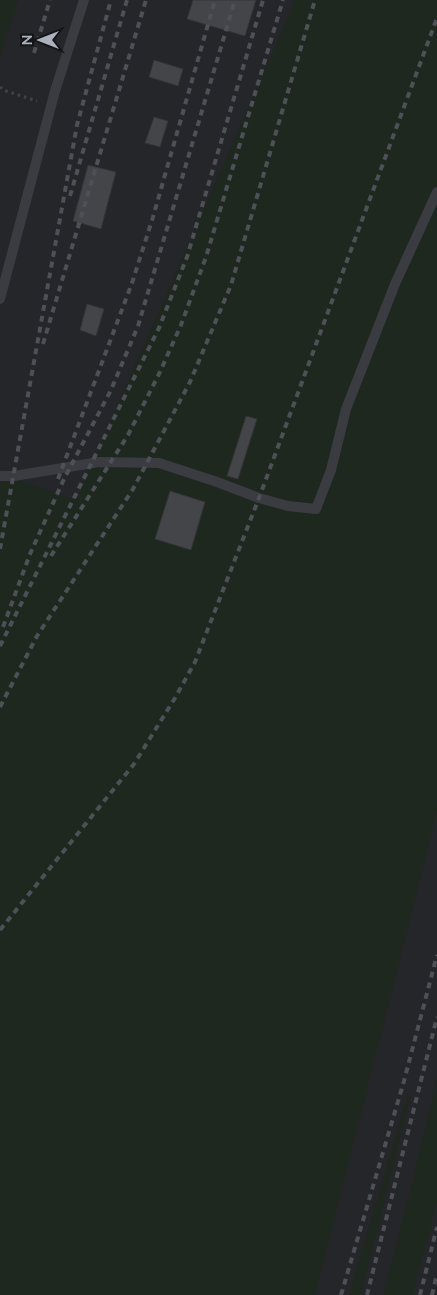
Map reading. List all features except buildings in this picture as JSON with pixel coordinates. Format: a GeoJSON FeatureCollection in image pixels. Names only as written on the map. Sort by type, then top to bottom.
{"type":"FeatureCollection","features":[{"type":"Feature","properties":{"kind":"lane"},"geometry":{"type":"LineString","coordinates":[[0,299],[51,106],[84,0]]}},
{"type":"Feature","properties":{"kind":"lane"},"geometry":{"type":"LineString","coordinates":[[0,476],[21,475],[100,462],[158,463],[259,498],[288,506],[316,509],[331,470],[346,409],[395,284],[437,192]]}},
{"type":"Feature","properties":{"kind":"path"},"geometry":{"type":"LineString","coordinates":[[0,87],[6,91],[51,106]]}},
{"type":"Feature","properties":{"kind":"shaded area"},"geometry":{"type":"Polygon","coordinates":[[[0,0],[437,0],[437,1295],[0,1295],[0,0]]]}},
{"type":"Feature","properties":{"kind":"shaded area"},"geometry":{"type":"Polygon","coordinates":[[[0,0],[18,0],[0,57],[0,0]]]}},
{"type":"Feature","properties":{"kind":"shaded area"},"geometry":{"type":"Polygon","coordinates":[[[294,0],[437,0],[437,811],[315,1295],[0,1295],[0,474],[76,500],[290,13],[294,0]]]}},
{"type":"Feature","properties":{"kind":"shaded area"},"geometry":{"type":"Polygon","coordinates":[[[437,1078],[437,1201],[413,1295],[383,1295],[411,1188],[437,1078]]]}},
{"type":"Feature","properties":{"kind":"shaded area"},"geometry":{"type":"Polygon","coordinates":[[[408,1094],[411,1095],[361,1295],[349,1295],[408,1094]]]}},
{"type":"Feature","properties":{"kind":"railway"},"geometry":{"type":"LineString","coordinates":[[34,53],[50,0]]}},
{"type":"Feature","properties":{"kind":"railway"},"geometry":{"type":"LineString","coordinates":[[0,549],[77,125],[111,0]]}},
{"type":"Feature","properties":{"kind":"railway"},"geometry":{"type":"LineString","coordinates":[[70,196],[127,0]]}},
{"type":"Feature","properties":{"kind":"railway"},"geometry":{"type":"LineString","coordinates":[[43,344],[146,0]]}},
{"type":"Feature","properties":{"kind":"railway"},"geometry":{"type":"LineString","coordinates":[[58,479],[132,283],[153,217],[215,0]]}},
{"type":"Feature","properties":{"kind":"railway"},"geometry":{"type":"LineString","coordinates":[[3,627],[30,554],[64,479],[111,390],[138,326],[235,0]]}},
{"type":"Feature","properties":{"kind":"railway"},"geometry":{"type":"LineString","coordinates":[[0,646],[159,328],[187,257],[263,0]]}},
{"type":"Feature","properties":{"kind":"railway"},"geometry":{"type":"LineString","coordinates":[[51,556],[128,435],[181,325],[206,257],[283,0]]}},
{"type":"Feature","properties":{"kind":"railway"},"geometry":{"type":"LineString","coordinates":[[0,707],[37,636],[133,489],[190,382],[231,285],[315,0]]}},
{"type":"Feature","properties":{"kind":"railway"},"geometry":{"type":"LineString","coordinates":[[0,930],[134,764],[195,662],[259,498],[437,18]]}},
{"type":"Feature","properties":{"kind":"railway"},"geometry":{"type":"LineString","coordinates":[[341,1295],[404,1081],[437,955]]}},
{"type":"Feature","properties":{"kind":"railway"},"geometry":{"type":"LineString","coordinates":[[367,1295],[437,1017]]}},
{"type":"Feature","properties":{"kind":"railway"},"geometry":{"type":"LineString","coordinates":[[420,1295],[437,1227]]}},
{"type":"Feature","properties":{"kind":"railway"},"geometry":{"type":"LineString","coordinates":[[432,1295],[437,1274]]}}]}
